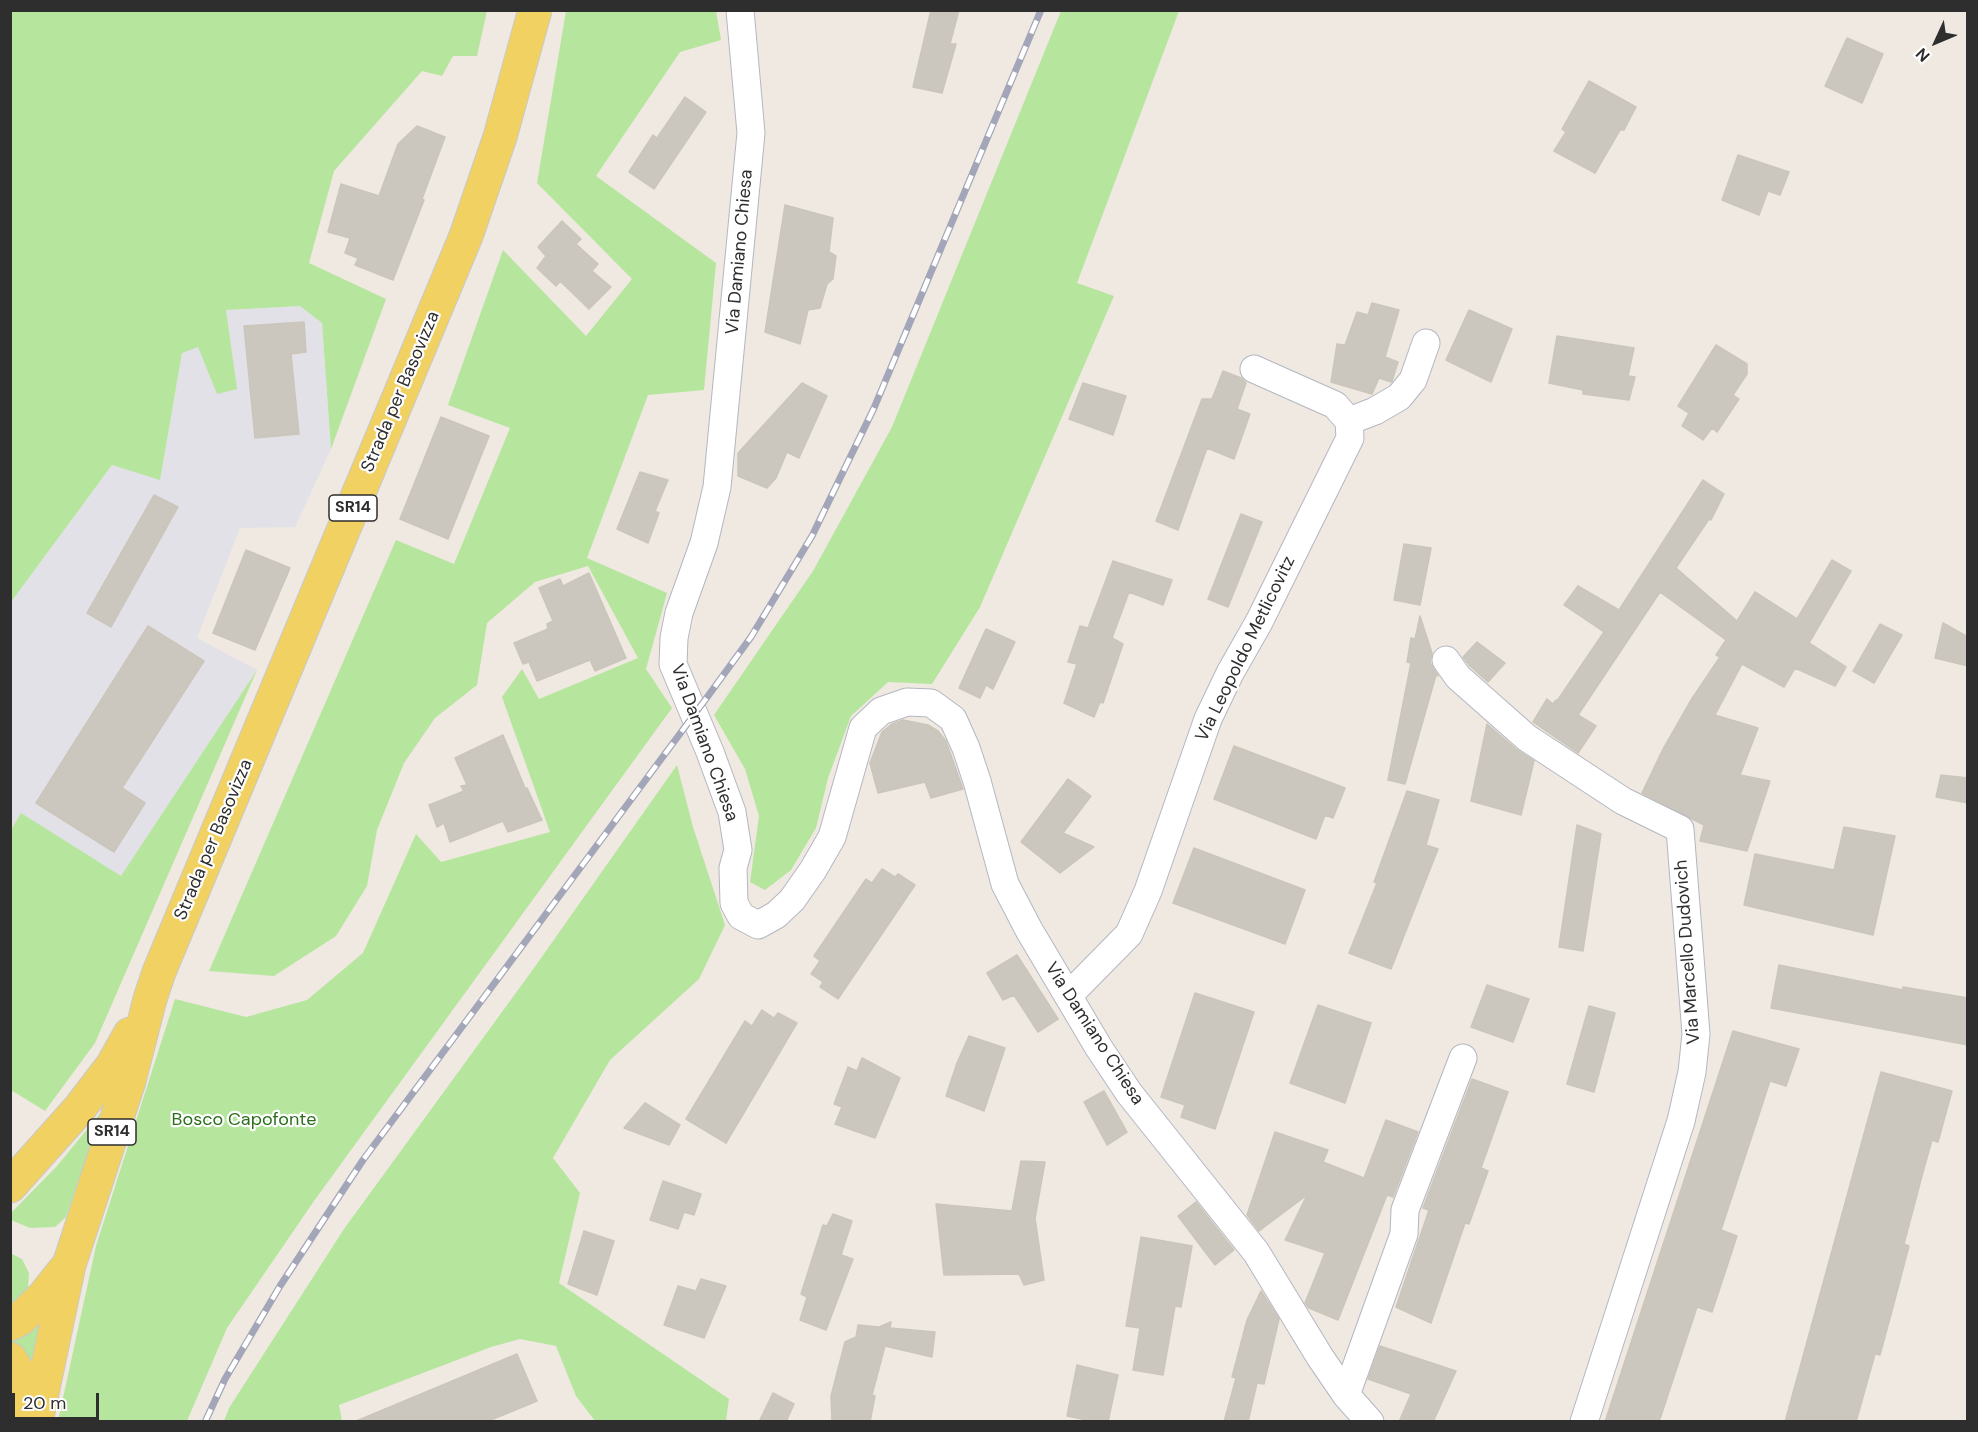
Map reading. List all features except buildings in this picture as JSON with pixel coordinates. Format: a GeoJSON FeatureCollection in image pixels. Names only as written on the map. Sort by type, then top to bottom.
{"type":"FeatureCollection","features":[{"type":"Feature","properties":{"kind":"main road","name":"Strada per Basovizza"},"geometry":{"type":"LineString","coordinates":[[35,1422],[69,1264],[129,1081],[150,999],[229,803],[466,236],[500,137],[535,10]]}},
{"type":"Feature","properties":{"kind":"main road","name":"Strada per Basovizza"},"geometry":{"type":"LineString","coordinates":[[10,1186],[79,1109],[112,1066],[150,999]]}},
{"type":"Feature","properties":{"kind":"main road","name":"Strada per Basovizza"},"geometry":{"type":"LineString","coordinates":[[10,1324],[20,1319],[43,1298],[69,1264]]}},
{"type":"Feature","properties":{"kind":"main road"},"geometry":{"type":"LineString","coordinates":[[10,1359],[21,1376],[35,1422]]}},
{"type":"Feature","properties":{"kind":"street","name":"Via Damiano Chiesa"},"geometry":{"type":"LineString","coordinates":[[741,11],[750,133],[717,487],[704,543],[679,613],[674,638],[673,664],[732,812],[738,850],[734,868],[734,903],[741,916],[758,925],[776,915],[792,900],[832,837],[863,728],[881,711],[907,702],[931,703],[953,719],[970,759],[1005,884],[1068,996],[1129,1093],[1267,1268],[1320,1357],[1346,1395],[1370,1422]]}},
{"type":"Feature","properties":{"kind":"street"},"geometry":{"type":"LineString","coordinates":[[1254,369],[1335,405],[1349,421],[1375,411],[1399,397],[1413,380],[1426,343]]}},
{"type":"Feature","properties":{"kind":"street","name":"Via Leopoldo Metlicovitz"},"geometry":{"type":"LineString","coordinates":[[1068,996],[1129,934],[1148,891],[1208,719],[1350,438],[1349,421]]}},
{"type":"Feature","properties":{"kind":"street","name":"Via Marcello Dudovich"},"geometry":{"type":"LineString","coordinates":[[1446,660],[1458,677],[1527,738],[1623,801],[1680,829],[1696,1034],[1692,1072],[1681,1120],[1584,1422]]}},
{"type":"Feature","properties":{"kind":"street"},"geometry":{"type":"LineString","coordinates":[[1346,1395],[1404,1234],[1405,1210],[1463,1058]]}},
{"type":"Feature","properties":{"kind":"shaded area"},"geometry":{"type":"Polygon","coordinates":[[[300,306],[322,323],[331,449],[295,527],[240,528],[197,638],[257,670],[121,877],[21,814],[11,830],[11,602],[112,465],[160,479],[182,353],[198,346],[217,393],[236,389],[226,310],[300,306]]]}},
{"type":"Feature","properties":{"kind":"green space"},"geometry":{"type":"Polygon","coordinates":[[[11,10],[487,11],[477,56],[453,56],[442,76],[422,71],[334,171],[309,263],[386,299],[331,449],[322,323],[300,306],[226,310],[237,389],[217,394],[198,347],[182,353],[160,480],[112,465],[11,602],[11,10]]]}},
{"type":"Feature","properties":{"kind":"green space","name":"Bosco Capofonte"},"geometry":{"type":"Polygon","coordinates":[[[566,11],[716,11],[721,40],[680,52],[596,176],[716,263],[704,390],[648,395],[587,558],[667,593],[646,669],[672,708],[314,1201],[227,1328],[187,1421],[58,1421],[96,1246],[175,999],[246,1017],[307,1000],[363,953],[416,834],[441,862],[550,832],[502,697],[522,669],[539,699],[638,658],[588,566],[535,582],[487,623],[477,685],[435,718],[404,763],[377,830],[367,886],[336,936],[274,976],[209,971],[396,540],[454,564],[510,428],[448,405],[503,250],[586,336],[632,279],[537,183],[566,11]]]}},
{"type":"Feature","properties":{"kind":"green space"},"geometry":{"type":"Polygon","coordinates":[[[1061,11],[1179,11],[1077,283],[1114,296],[980,607],[932,684],[888,682],[851,716],[828,778],[816,828],[791,870],[765,890],[750,882],[759,816],[745,769],[714,715],[813,571],[892,427],[1061,11]]]}},
{"type":"Feature","properties":{"kind":"green space"},"geometry":{"type":"Polygon","coordinates":[[[257,670],[95,1043],[45,1111],[11,1090],[11,830],[21,813],[121,876],[257,670]]]}},
{"type":"Feature","properties":{"kind":"green space"},"geometry":{"type":"Polygon","coordinates":[[[677,765],[693,827],[725,925],[699,979],[610,1060],[553,1158],[580,1193],[559,1283],[729,1399],[726,1421],[595,1421],[576,1396],[556,1346],[520,1339],[491,1347],[339,1405],[342,1421],[224,1421],[229,1408],[344,1229],[534,968],[677,765]]]}},
{"type":"Feature","properties":{"kind":"green space"},"geometry":{"type":"Polygon","coordinates":[[[103,1110],[66,1217],[55,1227],[30,1228],[11,1220],[10,1214],[57,1166],[103,1110]]]}},
{"type":"Feature","properties":{"kind":"green space"},"geometry":{"type":"Polygon","coordinates":[[[10,1253],[22,1259],[29,1273],[28,1288],[10,1309],[10,1253]]]}},
{"type":"Feature","properties":{"kind":"green space"},"geometry":{"type":"Polygon","coordinates":[[[48,1312],[40,1375],[10,1339],[48,1312]]]}},
{"type":"Feature","properties":{"kind":"railway"},"geometry":{"type":"LineString","coordinates":[[205,1422],[225,1379],[280,1286],[363,1160],[751,637],[812,536],[874,408],[1041,10]]}}]}
